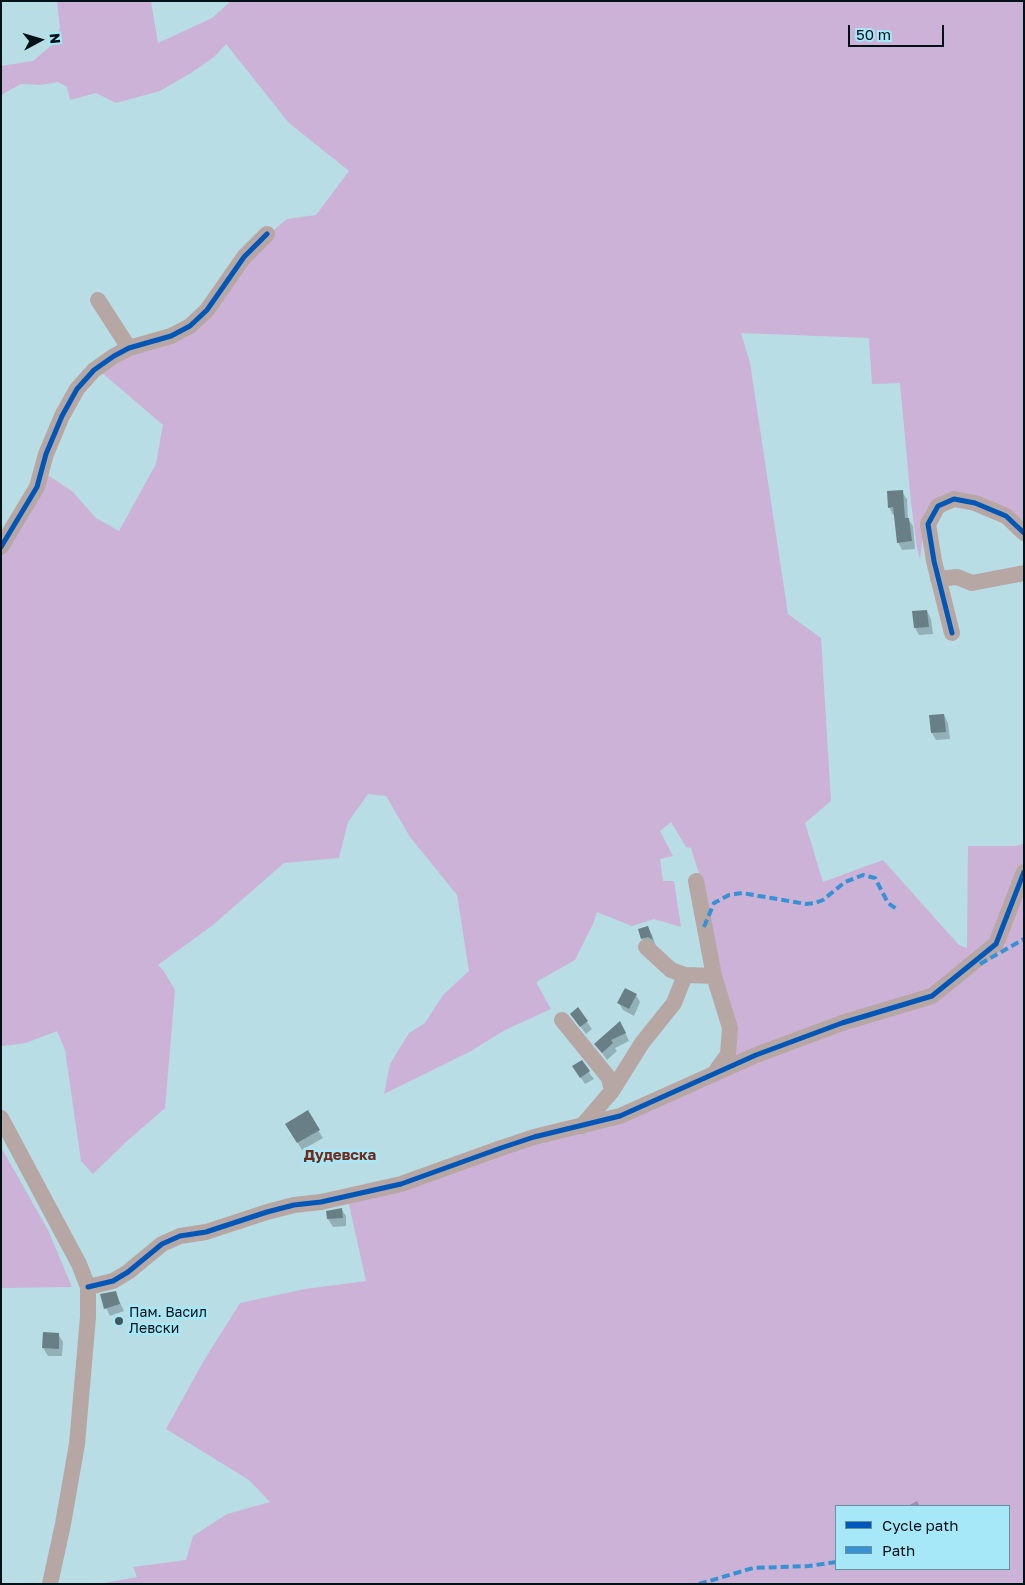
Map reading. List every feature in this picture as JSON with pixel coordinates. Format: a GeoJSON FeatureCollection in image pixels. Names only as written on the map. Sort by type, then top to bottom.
{"type":"FeatureCollection","features":[{"type":"Feature","properties":{"kind":"street"},"geometry":{"type":"LineString","coordinates":[[1,547],[37,487],[46,454],[62,416],[78,389],[94,370],[129,348],[172,336],[190,326],[207,310],[244,257],[267,234]]}},
{"type":"Feature","properties":{"kind":"street"},"geometry":{"type":"LineString","coordinates":[[98,300],[129,348]]}},
{"type":"Feature","properties":{"kind":"street"},"geometry":{"type":"LineString","coordinates":[[952,633],[938,578],[928,524],[938,506],[954,499],[975,503],[1006,516],[1024,533]]}},
{"type":"Feature","properties":{"kind":"street"},"geometry":{"type":"LineString","coordinates":[[938,578],[957,577],[972,583],[1024,573]]}},
{"type":"Feature","properties":{"kind":"street"},"geometry":{"type":"LineString","coordinates":[[88,1287],[113,1280],[128,1272],[162,1244],[180,1236],[206,1232],[294,1204],[321,1202],[401,1184],[534,1137],[620,1116],[716,1072],[842,1023],[932,996],[996,944],[1024,872]]}},
{"type":"Feature","properties":{"kind":"street"},"geometry":{"type":"LineString","coordinates":[[696,881],[714,976],[730,1028],[728,1054],[716,1072]]}},
{"type":"Feature","properties":{"kind":"street"},"geometry":{"type":"LineString","coordinates":[[646,947],[672,970],[685,975],[714,976]]}},
{"type":"Feature","properties":{"kind":"street"},"geometry":{"type":"LineString","coordinates":[[582,1126],[612,1091],[642,1043],[674,1002],[685,975]]}},
{"type":"Feature","properties":{"kind":"street"},"geometry":{"type":"LineString","coordinates":[[562,1020],[609,1078],[612,1091]]}},
{"type":"Feature","properties":{"kind":"street"},"geometry":{"type":"LineString","coordinates":[[1,1118],[79,1264],[88,1287],[88,1316],[77,1444],[50,1584]]}},
{"type":"Feature","properties":{"kind":"shaded area"},"geometry":{"type":"Polygon","coordinates":[[[57,1],[151,1],[158,43],[212,18],[231,1],[1024,1],[1024,531],[1001,514],[940,503],[926,510],[920,560],[911,502],[900,383],[872,384],[869,338],[741,333],[750,363],[788,614],[821,638],[831,801],[805,823],[823,882],[883,860],[959,945],[967,948],[968,846],[1016,846],[1024,843],[1024,1584],[99,1584],[137,1577],[133,1567],[186,1560],[193,1536],[227,1514],[270,1502],[249,1480],[166,1429],[203,1362],[240,1303],[305,1289],[366,1281],[348,1200],[601,1123],[727,1060],[701,880],[691,848],[686,847],[671,822],[660,831],[673,856],[660,859],[663,881],[674,881],[681,927],[654,919],[632,926],[597,912],[575,960],[536,982],[551,1009],[505,1030],[471,1051],[384,1094],[390,1064],[409,1033],[425,1023],[443,995],[469,971],[457,895],[410,837],[386,796],[368,794],[348,822],[339,858],[284,863],[213,925],[158,965],[175,990],[165,1108],[93,1174],[81,1161],[65,1050],[57,1031],[26,1043],[3,1046],[1,1044],[1,548],[46,474],[72,491],[96,518],[119,531],[156,464],[163,425],[101,372],[110,363],[182,334],[258,243],[287,219],[316,215],[349,171],[289,123],[226,44],[214,57],[160,91],[116,103],[96,93],[70,100],[67,87],[58,82],[40,85],[21,84],[1,95],[1,66],[33,61],[53,44],[60,28],[57,1]]]}},
{"type":"Feature","properties":{"kind":"shaded area"},"geometry":{"type":"Polygon","coordinates":[[[1,1147],[48,1230],[72,1287],[1,1288],[1,1147]]]}},
{"type":"Feature","properties":{"kind":"building"},"geometry":{"type":"Polygon","coordinates":[[[903,490],[905,518],[909,518],[912,541],[897,543],[893,507],[888,508],[887,491],[903,490]]]}},
{"type":"Feature","properties":{"kind":"building"},"geometry":{"type":"Polygon","coordinates":[[[927,610],[929,627],[914,628],[912,611],[927,610]]]}},
{"type":"Feature","properties":{"kind":"building"},"geometry":{"type":"Polygon","coordinates":[[[944,714],[946,732],[931,733],[929,715],[944,714]]]}},
{"type":"Feature","properties":{"kind":"building"},"geometry":{"type":"Polygon","coordinates":[[[648,926],[653,940],[648,937],[641,939],[638,929],[648,926]]]}},
{"type":"Feature","properties":{"kind":"building"},"geometry":{"type":"Polygon","coordinates":[[[625,988],[637,994],[629,1009],[617,1003],[625,988]]]}},
{"type":"Feature","properties":{"kind":"building"},"geometry":{"type":"Polygon","coordinates":[[[578,1007],[588,1021],[580,1027],[570,1014],[578,1007]]]}},
{"type":"Feature","properties":{"kind":"building"},"geometry":{"type":"Polygon","coordinates":[[[620,1021],[626,1033],[611,1040],[613,1043],[602,1053],[594,1044],[620,1021]]]}},
{"type":"Feature","properties":{"kind":"building"},"geometry":{"type":"Polygon","coordinates":[[[582,1060],[590,1071],[580,1078],[572,1066],[582,1060]]]}},
{"type":"Feature","properties":{"kind":"building"},"geometry":{"type":"Polygon","coordinates":[[[308,1110],[320,1130],[297,1143],[285,1124],[308,1110]]]}},
{"type":"Feature","properties":{"kind":"building"},"geometry":{"type":"Polygon","coordinates":[[[342,1208],[343,1218],[327,1219],[326,1211],[342,1208]]]}},
{"type":"Feature","properties":{"kind":"building"},"geometry":{"type":"Polygon","coordinates":[[[116,1291],[120,1304],[104,1309],[100,1294],[116,1291]]]}},
{"type":"Feature","properties":{"kind":"building"},"geometry":{"type":"Polygon","coordinates":[[[43,1332],[59,1333],[59,1349],[42,1348],[43,1332]]]}},
{"type":"Feature","properties":{"kind":"marked path"},"geometry":{"type":"LineString","coordinates":[[704,927],[714,903],[729,895],[742,893],[806,904],[815,903],[823,900],[845,882],[863,875],[875,878],[888,903],[898,910]]}},
{"type":"Feature","properties":{"kind":"marked path"},"geometry":{"type":"LineString","coordinates":[[980,964],[1024,939]]}},
{"type":"Feature","properties":{"kind":"marked path"},"geometry":{"type":"LineString","coordinates":[[699,1584],[753,1568],[809,1566],[835,1562]]}},
{"type":"Feature","properties":{"kind":"cycle path"},"geometry":{"type":"LineString","coordinates":[[1,547],[37,487],[46,454],[62,416],[77,389],[94,370],[114,356],[129,348],[171,336],[190,326],[207,310],[244,257],[267,234]]}},
{"type":"Feature","properties":{"kind":"cycle path"},"geometry":{"type":"LineString","coordinates":[[952,633],[934,561],[928,524],[938,506],[954,499],[975,503],[1006,516],[1024,533]]}},
{"type":"Feature","properties":{"kind":"cycle path"},"geometry":{"type":"LineString","coordinates":[[88,1287],[113,1281],[128,1272],[162,1244],[180,1236],[206,1232],[294,1205],[321,1202],[401,1184],[534,1137],[620,1116],[756,1055],[842,1023],[932,996],[996,944],[1024,872]]}},
{"type":"Feature","properties":{"kind":"place","name":"Пам. Васил Левски"},"geometry":{"type":"Point","coordinates":[119,1321]}},
{"type":"Feature","properties":{"kind":"district","name":"Дудевска"},"geometry":{"type":"Point","coordinates":[340,1155]}}]}
